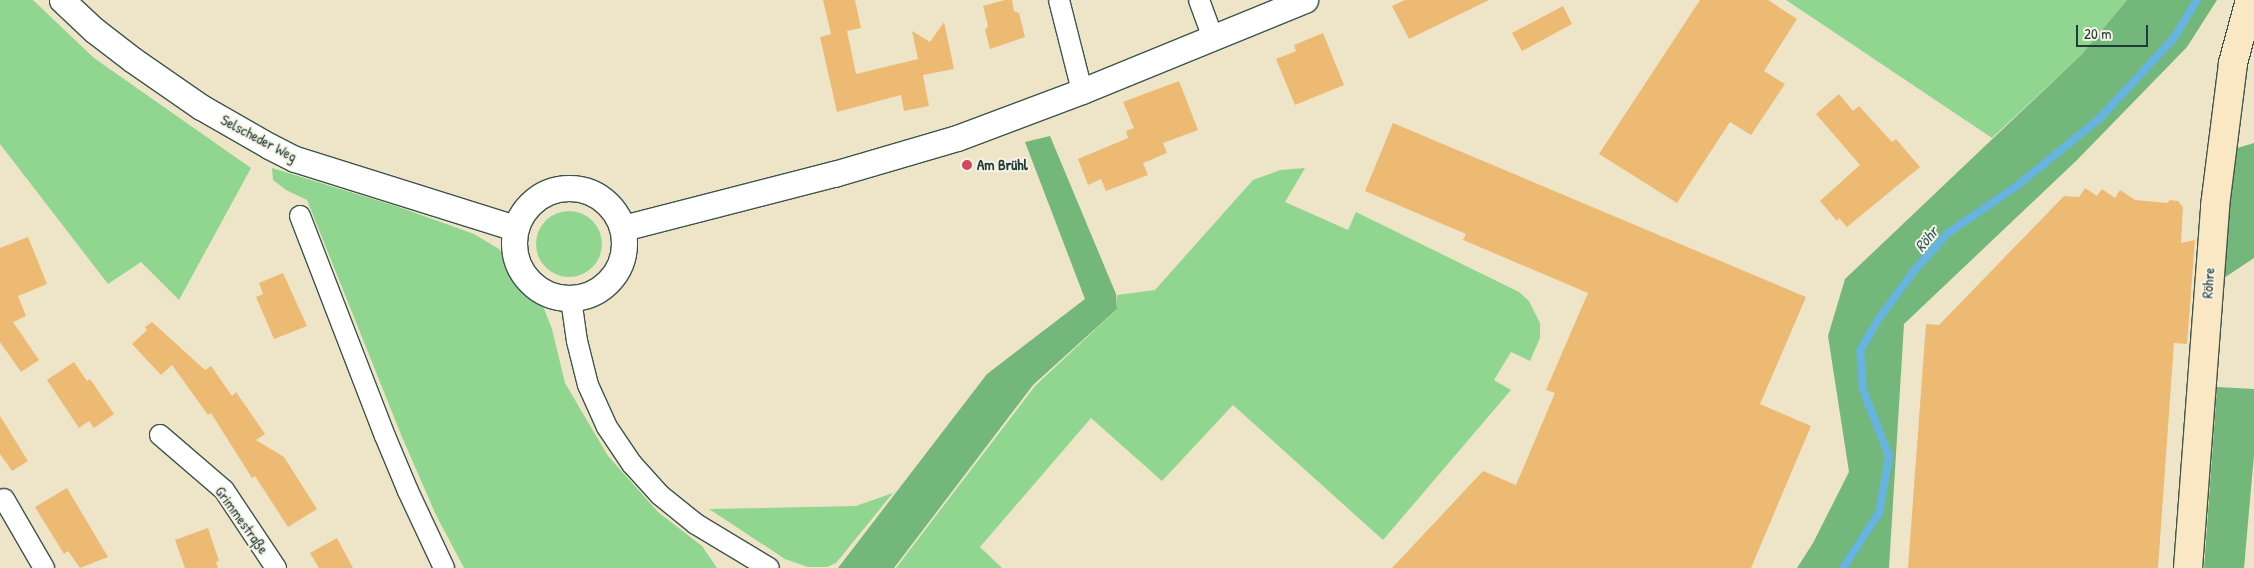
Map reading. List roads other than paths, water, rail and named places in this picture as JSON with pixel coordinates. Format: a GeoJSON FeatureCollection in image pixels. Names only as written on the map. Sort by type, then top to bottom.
{"type":"FeatureCollection","features":[{"type":"Feature","properties":{"kind":"main road","name":"Röhre"},"geometry":{"type":"LineString","coordinates":[[2188,568],[2215,206],[2233,63],[2250,0]]}},
{"type":"Feature","properties":{"kind":"street","name":"Selscheder Weg"},"geometry":{"type":"LineString","coordinates":[[62,0],[94,30],[133,60],[201,107],[269,146],[295,159],[515,228]]}},
{"type":"Feature","properties":{"kind":"street"},"geometry":{"type":"LineString","coordinates":[[1059,0],[1082,91]]}},
{"type":"Feature","properties":{"kind":"street"},"geometry":{"type":"LineString","coordinates":[[1199,0],[1213,38]]}},
{"type":"Feature","properties":{"kind":"street"},"geometry":{"type":"LineString","coordinates":[[623,228],[834,174],[956,138],[1082,91],[1305,0]]}},
{"type":"Feature","properties":{"kind":"street"},"geometry":{"type":"LineString","coordinates":[[564,188],[579,188],[594,193],[614,211],[623,228],[624,251],[619,268],[609,282],[591,294],[571,299],[550,296],[528,280],[518,264],[513,246],[515,228],[523,212],[536,198],[549,191],[564,188]]}},
{"type":"Feature","properties":{"kind":"street"},"geometry":{"type":"LineString","coordinates":[[300,216],[384,436],[444,568]]}},
{"type":"Feature","properties":{"kind":"street"},"geometry":{"type":"LineString","coordinates":[[571,299],[577,341],[588,386],[607,427],[632,464],[660,495],[689,518],[759,566]]}},
{"type":"Feature","properties":{"kind":"street","name":"Grimmestraße"},"geometry":{"type":"LineString","coordinates":[[160,435],[224,490],[276,568]]}},
{"type":"Feature","properties":{"kind":"street"},"geometry":{"type":"LineString","coordinates":[[4,499],[44,568]]}},
{"type":"Feature","properties":{"kind":"waterway","name":"Röhr"},"geometry":{"type":"LineString","coordinates":[[1843,568],[1879,513],[1889,456],[1863,390],[1860,351],[1878,320],[1913,272],[1948,233],[2018,185],[2099,119],[2174,38],[2197,0]]}},
{"type":"Feature","properties":{"kind":"place","name":"Am Brühl"},"geometry":{"type":"Point","coordinates":[967,165]}}]}
